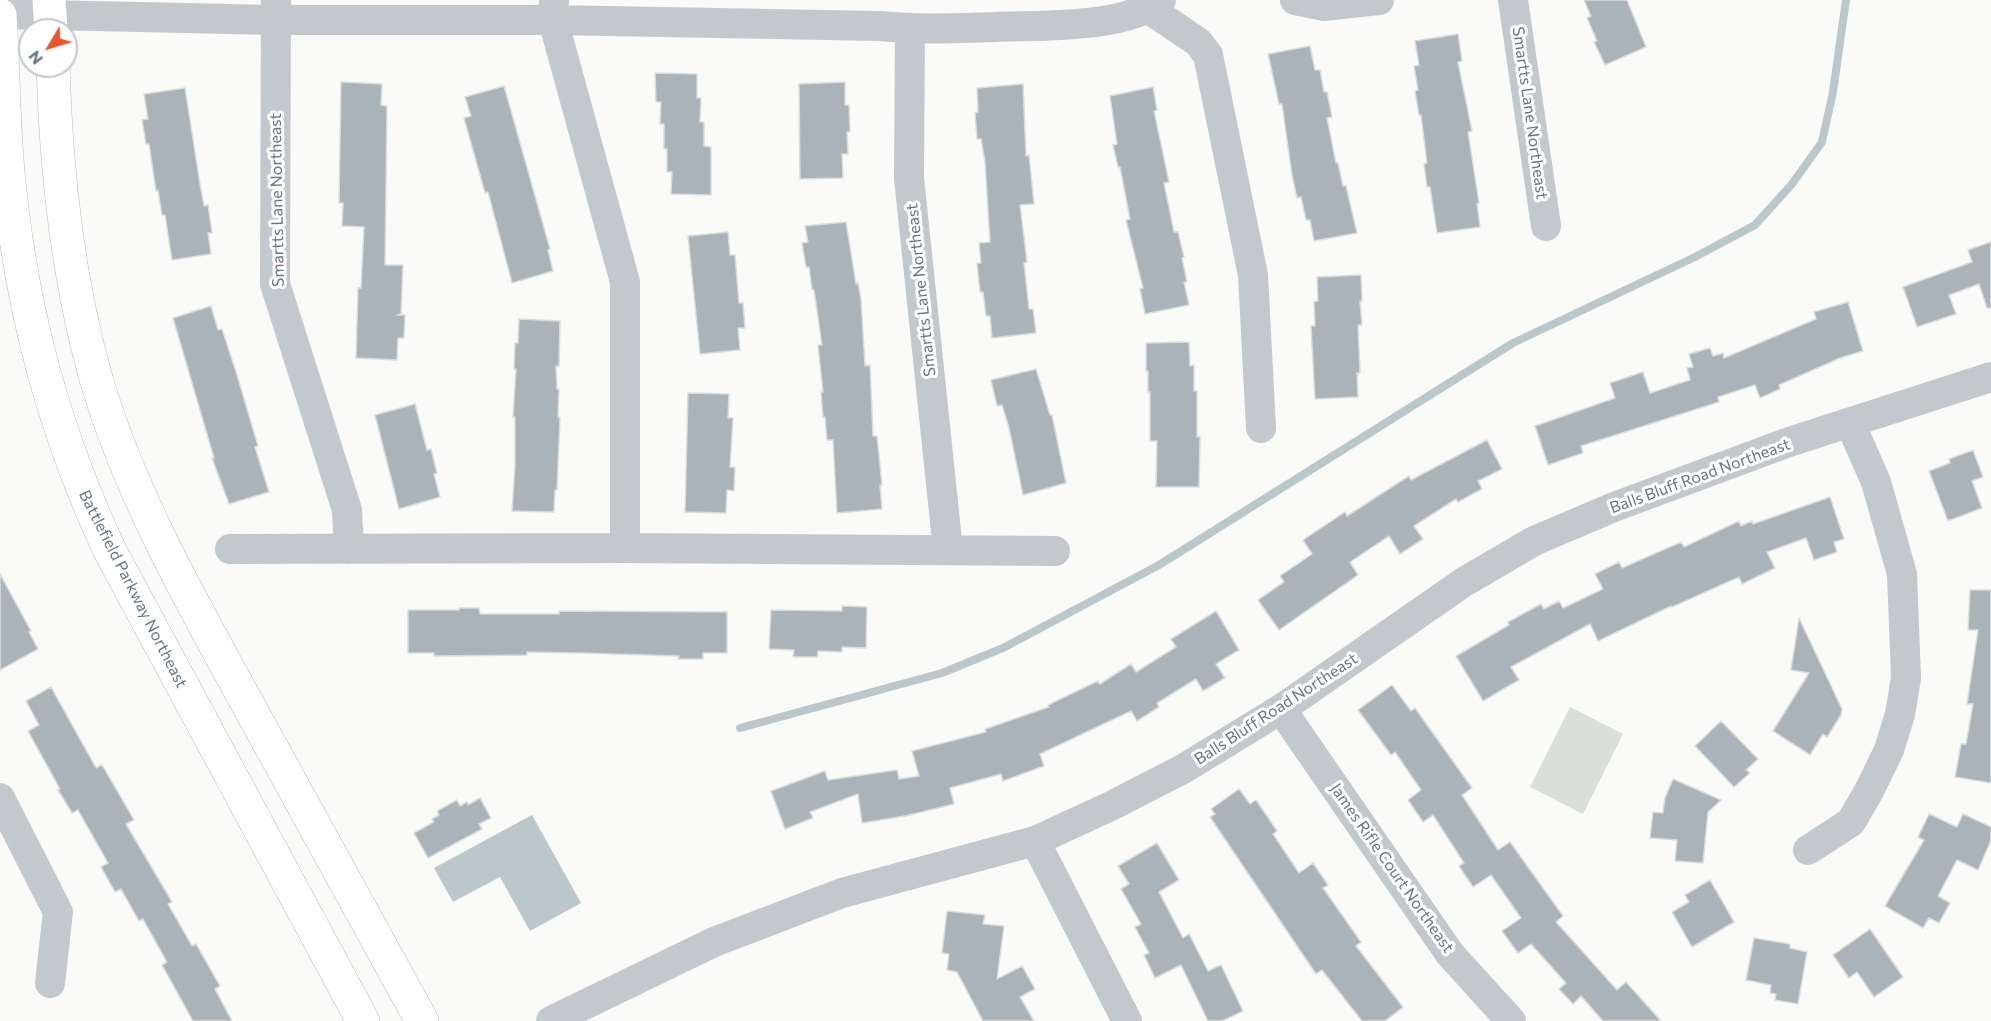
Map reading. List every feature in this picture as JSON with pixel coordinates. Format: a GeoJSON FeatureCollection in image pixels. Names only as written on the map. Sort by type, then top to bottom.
{"type":"FeatureCollection","features":[{"type":"Feature","properties":{"kind":"main road","name":"Battlefield Parkway Northeast"},"geometry":{"type":"LineString","coordinates":[[0,14],[4,126],[19,253],[32,330],[46,386],[73,465],[95,519],[142,612],[363,1021]]}},
{"type":"Feature","properties":{"kind":"main road"},"geometry":{"type":"LineString","coordinates":[[54,78],[62,201],[82,323],[96,377],[125,459],[150,517],[195,605],[422,1021]]}},
{"type":"Feature","properties":{"kind":"street"},"geometry":{"type":"LineString","coordinates":[[1295,0],[1324,6],[1379,0]]}},
{"type":"Feature","properties":{"kind":"street","name":"Smartts Lane Northeast"},"geometry":{"type":"LineString","coordinates":[[1513,0],[1546,226]]}},
{"type":"Feature","properties":{"kind":"street"},"geometry":{"type":"LineString","coordinates":[[0,14],[276,10],[553,10],[910,29],[1087,24],[1155,4],[1198,42],[1208,55],[1253,275],[1261,428]]}},
{"type":"Feature","properties":{"kind":"street","name":"Smartts Lane Northeast"},"geometry":{"type":"LineString","coordinates":[[276,10],[275,284],[346,510],[349,549]]}},
{"type":"Feature","properties":{"kind":"street"},"geometry":{"type":"LineString","coordinates":[[553,10],[625,282],[625,548]]}},
{"type":"Feature","properties":{"kind":"street","name":"Smartts Lane Northeast"},"geometry":{"type":"LineString","coordinates":[[910,29],[909,178],[948,550]]}},
{"type":"Feature","properties":{"kind":"street","name":"Balls Bluff Road Northeast"},"geometry":{"type":"LineString","coordinates":[[551,1021],[714,942],[842,893],[1035,841],[1184,769],[1281,709],[1464,582],[1534,541],[1614,507],[1789,442],[1991,377]]}},
{"type":"Feature","properties":{"kind":"street"},"geometry":{"type":"LineString","coordinates":[[1808,850],[1851,822],[1869,791],[1889,750],[1900,714],[1906,678],[1902,574],[1876,482],[1850,423]]}},
{"type":"Feature","properties":{"kind":"street"},"geometry":{"type":"LineString","coordinates":[[230,549],[625,548],[1055,551]]}},
{"type":"Feature","properties":{"kind":"street","name":"James Rifle Court Northeast"},"geometry":{"type":"LineString","coordinates":[[1281,709],[1450,954],[1511,1021]]}},
{"type":"Feature","properties":{"kind":"street"},"geometry":{"type":"LineString","coordinates":[[0,798],[58,912],[51,983]]}},
{"type":"Feature","properties":{"kind":"street"},"geometry":{"type":"LineString","coordinates":[[1035,841],[1127,1021]]}},
{"type":"Feature","properties":{"kind":"shaded area"},"geometry":{"type":"Polygon","coordinates":[[[1570,707],[1623,734],[1583,814],[1530,787],[1570,707]]]}},
{"type":"Feature","properties":{"kind":"shaded area"},"geometry":{"type":"Polygon","coordinates":[[[532,815],[581,903],[530,931],[500,877],[453,902],[434,868],[532,815]]]}},
{"type":"Feature","properties":{"kind":"building"},"geometry":{"type":"Polygon","coordinates":[[[1584,0],[1627,0],[1646,47],[1605,65],[1594,42],[1597,41],[1587,18],[1591,16],[1584,0]]]}},
{"type":"Feature","properties":{"kind":"building"},"geometry":{"type":"Polygon","coordinates":[[[1458,34],[1462,61],[1458,62],[1472,131],[1468,132],[1479,203],[1477,204],[1480,227],[1437,233],[1430,187],[1427,187],[1424,164],[1427,163],[1421,115],[1419,115],[1415,91],[1418,90],[1414,66],[1419,65],[1415,41],[1458,34]]]}},
{"type":"Feature","properties":{"kind":"building"},"geometry":{"type":"Polygon","coordinates":[[[1310,46],[1315,70],[1320,70],[1324,92],[1327,92],[1332,117],[1327,118],[1336,163],[1338,163],[1343,186],[1346,186],[1357,233],[1314,241],[1310,220],[1306,220],[1301,197],[1297,198],[1282,104],[1279,104],[1268,54],[1310,46]]]}},
{"type":"Feature","properties":{"kind":"building"},"geometry":{"type":"Polygon","coordinates":[[[655,73],[697,74],[697,98],[701,98],[700,122],[704,122],[704,146],[711,147],[711,195],[671,194],[672,172],[667,172],[664,124],[660,124],[661,102],[656,102],[655,73]]]}},
{"type":"Feature","properties":{"kind":"building"},"geometry":{"type":"Polygon","coordinates":[[[341,82],[382,84],[381,105],[387,106],[385,265],[403,265],[401,314],[397,315],[405,315],[404,338],[398,338],[397,360],[356,358],[358,288],[361,288],[364,227],[342,226],[343,203],[339,203],[341,82]]]}},
{"type":"Feature","properties":{"kind":"building"},"geometry":{"type":"Polygon","coordinates":[[[845,82],[845,105],[849,105],[850,132],[847,132],[848,154],[842,154],[843,178],[800,179],[799,84],[845,82]]]}},
{"type":"Feature","properties":{"kind":"building"},"geometry":{"type":"Polygon","coordinates":[[[1023,84],[1026,156],[1029,155],[1034,204],[1020,205],[1027,262],[1024,263],[1029,309],[1033,309],[1036,333],[992,338],[990,316],[986,316],[983,292],[980,292],[977,263],[981,263],[979,243],[990,242],[985,162],[981,139],[977,139],[975,113],[978,112],[977,88],[1023,84]]]}},
{"type":"Feature","properties":{"kind":"building"},"geometry":{"type":"Polygon","coordinates":[[[504,86],[550,249],[548,250],[553,271],[512,283],[488,192],[485,193],[464,118],[471,116],[465,97],[504,86]]]}},
{"type":"Feature","properties":{"kind":"building"},"geometry":{"type":"Polygon","coordinates":[[[1153,87],[1157,110],[1154,111],[1169,182],[1164,183],[1174,232],[1178,232],[1184,257],[1182,258],[1187,282],[1184,282],[1189,305],[1145,314],[1140,289],[1143,288],[1126,220],[1130,219],[1120,167],[1118,167],[1113,145],[1117,144],[1110,96],[1153,87]]]}},
{"type":"Feature","properties":{"kind":"building"},"geometry":{"type":"Polygon","coordinates":[[[185,88],[204,206],[208,205],[212,233],[208,233],[211,254],[172,260],[165,215],[162,215],[158,190],[156,191],[149,144],[146,144],[142,120],[148,119],[144,94],[185,88]]]}},
{"type":"Feature","properties":{"kind":"building"},"geometry":{"type":"Polygon","coordinates":[[[846,222],[856,284],[858,283],[861,299],[865,366],[870,365],[873,436],[877,436],[882,509],[837,513],[833,440],[827,440],[825,417],[823,417],[818,345],[822,345],[814,290],[809,267],[806,267],[802,243],[808,242],[805,226],[846,222]]]}},
{"type":"Feature","properties":{"kind":"building"},"geometry":{"type":"Polygon","coordinates":[[[728,232],[730,255],[735,255],[739,303],[743,303],[745,328],[738,328],[740,350],[700,354],[688,236],[728,232]]]}},
{"type":"Feature","properties":{"kind":"building"},"geometry":{"type":"Polygon","coordinates":[[[1991,242],[1991,308],[1987,308],[1979,284],[1949,295],[1956,314],[1917,327],[1903,287],[1972,262],[1968,250],[1991,242]]]}},
{"type":"Feature","properties":{"kind":"building"},"geometry":{"type":"Polygon","coordinates":[[[1361,275],[1362,325],[1358,325],[1360,373],[1357,373],[1358,397],[1315,399],[1311,326],[1315,326],[1314,302],[1318,301],[1317,277],[1361,275]]]}},
{"type":"Feature","properties":{"kind":"building"},"geometry":{"type":"Polygon","coordinates":[[[1848,302],[1863,351],[1840,358],[1779,385],[1780,389],[1760,398],[1755,385],[1718,397],[1719,402],[1581,446],[1583,453],[1548,465],[1535,426],[1615,398],[1610,383],[1643,372],[1650,393],[1690,380],[1687,368],[1693,367],[1689,354],[1710,348],[1713,356],[1723,353],[1724,358],[1816,319],[1814,312],[1848,302]]]}},
{"type":"Feature","properties":{"kind":"building"},"geometry":{"type":"Polygon","coordinates":[[[211,306],[218,330],[222,329],[237,375],[269,492],[229,504],[212,458],[214,458],[173,318],[211,306]]]}},
{"type":"Feature","properties":{"kind":"building"},"geometry":{"type":"Polygon","coordinates":[[[519,319],[560,321],[559,366],[556,366],[557,389],[559,389],[558,417],[560,418],[554,512],[512,511],[515,465],[515,417],[513,417],[516,369],[514,369],[519,319]]]}},
{"type":"Feature","properties":{"kind":"building"},"geometry":{"type":"Polygon","coordinates":[[[1189,342],[1190,366],[1194,365],[1194,391],[1197,391],[1197,437],[1200,437],[1199,487],[1156,487],[1157,441],[1150,441],[1150,392],[1148,392],[1148,371],[1146,371],[1146,343],[1189,342]]]}},
{"type":"Feature","properties":{"kind":"building"},"geometry":{"type":"Polygon","coordinates":[[[1036,369],[1050,415],[1052,415],[1066,483],[1023,495],[1009,428],[1002,405],[997,406],[991,380],[1036,369]]]}},
{"type":"Feature","properties":{"kind":"building"},"geometry":{"type":"Polygon","coordinates":[[[688,393],[729,394],[728,418],[733,418],[730,467],[735,467],[734,491],[727,490],[726,513],[685,512],[688,393]]]}},
{"type":"Feature","properties":{"kind":"building"},"geometry":{"type":"Polygon","coordinates":[[[415,404],[427,450],[431,449],[440,497],[399,509],[375,415],[415,404]]]}},
{"type":"Feature","properties":{"kind":"building"},"geometry":{"type":"Polygon","coordinates":[[[1487,440],[1502,469],[1478,481],[1482,489],[1458,502],[1456,499],[1414,526],[1423,539],[1400,554],[1389,536],[1350,562],[1358,575],[1279,630],[1258,600],[1284,582],[1280,576],[1312,554],[1303,540],[1345,512],[1347,516],[1409,476],[1411,480],[1487,440]]]}},
{"type":"Feature","properties":{"kind":"building"},"geometry":{"type":"Polygon","coordinates":[[[1973,450],[1983,477],[1972,481],[1982,508],[1948,521],[1929,471],[1950,463],[1949,459],[1973,450]]]}},
{"type":"Feature","properties":{"kind":"building"},"geometry":{"type":"Polygon","coordinates":[[[1830,497],[1844,539],[1834,542],[1837,552],[1814,560],[1806,538],[1767,552],[1775,568],[1742,584],[1739,577],[1598,641],[1590,624],[1511,667],[1519,680],[1483,701],[1456,656],[1509,625],[1508,622],[1541,604],[1544,609],[1559,601],[1563,608],[1603,589],[1595,574],[1619,562],[1622,568],[1681,542],[1684,547],[1739,521],[1741,526],[1752,521],[1753,524],[1830,497]]]}},
{"type":"Feature","properties":{"kind":"building"},"geometry":{"type":"Polygon","coordinates":[[[0,574],[31,631],[29,632],[38,649],[0,670],[0,574]]]}},
{"type":"Feature","properties":{"kind":"building"},"geometry":{"type":"Polygon","coordinates":[[[1970,590],[1991,590],[1991,783],[1955,777],[1961,744],[1966,744],[1973,704],[1967,704],[1978,630],[1968,630],[1970,590]]]}},
{"type":"Feature","properties":{"kind":"building"},"geometry":{"type":"Polygon","coordinates":[[[842,606],[867,607],[866,648],[842,647],[842,652],[818,651],[817,657],[793,657],[794,650],[769,649],[771,610],[842,611],[842,606]]]}},
{"type":"Feature","properties":{"kind":"building"},"geometry":{"type":"Polygon","coordinates":[[[459,608],[479,608],[480,614],[559,614],[559,611],[727,612],[727,653],[703,653],[703,659],[678,659],[679,656],[582,653],[527,652],[527,655],[434,656],[434,653],[408,653],[408,610],[459,610],[459,608]]]}},
{"type":"Feature","properties":{"kind":"building"},"geometry":{"type":"Polygon","coordinates":[[[1216,611],[1239,650],[1216,664],[1225,678],[1203,691],[1196,679],[1157,703],[1159,707],[1137,721],[1131,711],[1040,754],[1044,766],[1003,781],[1001,774],[950,788],[954,804],[905,816],[862,823],[858,794],[810,812],[813,818],[785,829],[771,791],[825,771],[828,780],[897,770],[899,779],[919,776],[912,751],[986,732],[985,729],[1049,707],[1048,705],[1098,681],[1100,684],[1131,664],[1136,672],[1176,647],[1171,639],[1216,611]]]}},
{"type":"Feature","properties":{"kind":"building"},"geometry":{"type":"Polygon","coordinates":[[[1799,618],[1842,709],[1841,715],[1827,737],[1823,734],[1810,755],[1773,731],[1809,673],[1791,670],[1799,618]]]}},
{"type":"Feature","properties":{"kind":"building"},"geometry":{"type":"Polygon","coordinates":[[[1392,685],[1411,711],[1415,708],[1472,788],[1462,795],[1498,850],[1510,842],[1563,916],[1556,922],[1617,990],[1626,982],[1661,1021],[1603,1021],[1581,996],[1573,1004],[1559,989],[1566,983],[1531,944],[1518,953],[1502,931],[1521,918],[1491,875],[1473,887],[1459,866],[1464,863],[1433,815],[1423,822],[1408,800],[1421,790],[1395,752],[1391,755],[1358,710],[1392,685]]]}},
{"type":"Feature","properties":{"kind":"building"},"geometry":{"type":"Polygon","coordinates":[[[51,687],[96,768],[101,765],[104,768],[134,820],[126,824],[172,902],[168,904],[192,946],[196,944],[220,986],[215,989],[232,1021],[193,1021],[162,965],[167,962],[143,919],[139,921],[121,889],[115,892],[101,867],[108,863],[78,810],[72,813],[58,790],[60,789],[28,731],[39,725],[26,701],[51,687]]]}},
{"type":"Feature","properties":{"kind":"building"},"geometry":{"type":"Polygon","coordinates":[[[1721,721],[1758,759],[1746,770],[1750,773],[1734,787],[1695,746],[1721,721]]]}},
{"type":"Feature","properties":{"kind":"building"},"geometry":{"type":"Polygon","coordinates":[[[1673,779],[1721,800],[1708,812],[1703,863],[1675,861],[1677,840],[1650,838],[1653,812],[1663,813],[1665,798],[1673,779]]]}},
{"type":"Feature","properties":{"kind":"building"},"geometry":{"type":"Polygon","coordinates":[[[1239,789],[1250,804],[1256,800],[1277,831],[1273,834],[1299,873],[1313,863],[1328,885],[1323,888],[1361,942],[1356,946],[1403,1007],[1385,1021],[1362,1021],[1322,970],[1316,974],[1210,817],[1215,814],[1211,809],[1239,789]]]}},
{"type":"Feature","properties":{"kind":"building"},"geometry":{"type":"Polygon","coordinates":[[[480,798],[491,818],[479,824],[482,829],[428,858],[414,833],[434,822],[432,819],[439,815],[437,811],[457,800],[460,806],[467,802],[468,805],[480,798]]]}},
{"type":"Feature","properties":{"kind":"building"},"geometry":{"type":"Polygon","coordinates":[[[1929,814],[1957,827],[1963,814],[1991,827],[1991,840],[1978,870],[1957,860],[1938,896],[1950,903],[1939,923],[1929,918],[1923,928],[1885,906],[1924,840],[1918,837],[1929,814]]]}},
{"type":"Feature","properties":{"kind":"building"},"geometry":{"type":"Polygon","coordinates":[[[1157,843],[1179,880],[1159,892],[1183,938],[1189,934],[1208,971],[1221,965],[1243,1011],[1222,1021],[1208,1021],[1181,965],[1155,978],[1144,955],[1149,953],[1135,927],[1141,924],[1121,889],[1129,884],[1118,866],[1157,843]]]}},
{"type":"Feature","properties":{"kind":"building"},"geometry":{"type":"Polygon","coordinates":[[[1710,880],[1734,922],[1692,947],[1672,912],[1689,902],[1685,895],[1710,880]]]}},
{"type":"Feature","properties":{"kind":"building"},"geometry":{"type":"Polygon","coordinates":[[[947,911],[985,915],[983,924],[1004,926],[997,979],[1022,966],[1035,989],[1020,997],[1034,1021],[983,1021],[957,972],[947,970],[949,954],[942,953],[947,911]]]}},
{"type":"Feature","properties":{"kind":"building"},"geometry":{"type":"Polygon","coordinates":[[[1870,929],[1903,977],[1874,997],[1857,972],[1849,978],[1833,955],[1870,929]]]}},
{"type":"Feature","properties":{"kind":"building"},"geometry":{"type":"Polygon","coordinates":[[[1754,938],[1790,944],[1790,948],[1807,952],[1798,1004],[1775,1000],[1776,994],[1770,993],[1771,985],[1746,980],[1754,938]]]}},
{"type":"Feature","properties":{"kind":"waterway"},"geometry":{"type":"LineString","coordinates":[[740,728],[942,673],[1003,648],[1159,565],[1513,343],[1695,257],[1755,225],[1792,184],[1822,142],[1833,92],[1846,0]]}}]}
